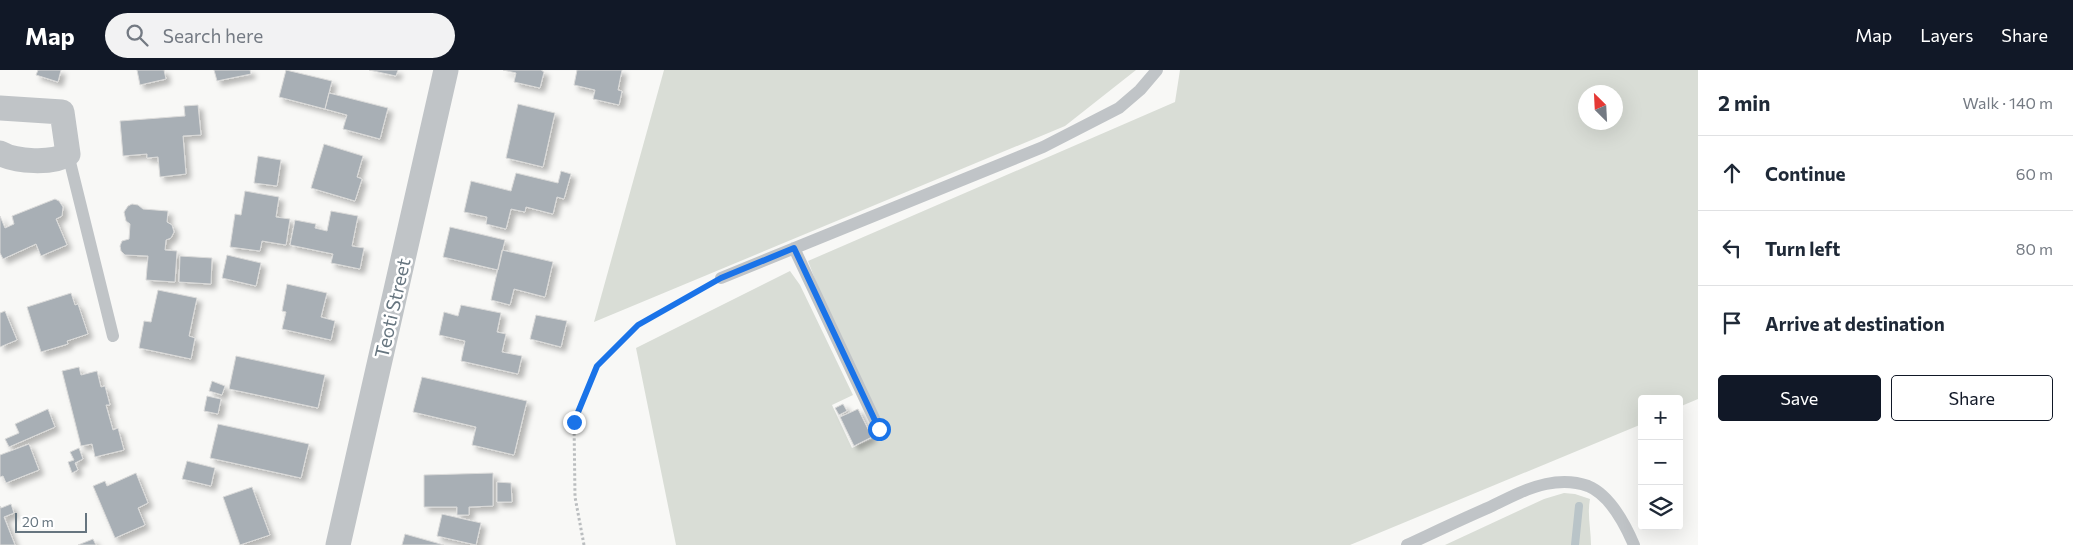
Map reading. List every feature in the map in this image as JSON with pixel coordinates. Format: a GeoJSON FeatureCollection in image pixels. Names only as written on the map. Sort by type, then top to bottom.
{"type":"FeatureCollection","features":[{"type":"Feature","properties":{"kind":"street","name":"Teoti Street"},"geometry":{"type":"LineString","coordinates":[[338,545],[446,70]]}},
{"type":"Feature","properties":{"kind":"street"},"geometry":{"type":"LineString","coordinates":[[0,108],[62,112],[68,154],[59,160],[28,160],[0,153]]}},
{"type":"Feature","properties":{"kind":"lane"},"geometry":{"type":"LineString","coordinates":[[721,278],[1043,148],[1119,108],[1140,90],[1157,70]]}},
{"type":"Feature","properties":{"kind":"lane"},"geometry":{"type":"LineString","coordinates":[[68,154],[114,336]]}},
{"type":"Feature","properties":{"kind":"lane"},"geometry":{"type":"LineString","coordinates":[[794,248],[879,429]]}},
{"type":"Feature","properties":{"kind":"lane"},"geometry":{"type":"LineString","coordinates":[[1407,545],[1517,494],[1544,484],[1576,482],[1590,487],[1601,496],[1621,520],[1634,545]]}},
{"type":"Feature","properties":{"kind":"path"},"geometry":{"type":"LineString","coordinates":[[584,545],[575,497],[574,422],[597,366],[638,325],[721,278]]}},
{"type":"Feature","properties":{"kind":"shaded area"},"geometry":{"type":"Polygon","coordinates":[[[664,70],[1136,70],[1065,126],[594,322],[664,70]]]}},
{"type":"Feature","properties":{"kind":"shaded area"},"geometry":{"type":"Polygon","coordinates":[[[1180,70],[1698,70],[1698,399],[1683,405],[1683,395],[1638,395],[1638,426],[1350,545],[676,545],[636,348],[790,271],[800,285],[853,395],[832,405],[852,448],[886,433],[821,295],[808,261],[1175,102],[1180,70]]]}},
{"type":"Feature","properties":{"kind":"shaded area"},"geometry":{"type":"Polygon","coordinates":[[[1564,493],[1590,499],[1591,545],[1445,545],[1544,499],[1564,493]]]}},
{"type":"Feature","properties":{"kind":"building"},"geometry":{"type":"Polygon","coordinates":[[[38,70],[61,70],[58,82],[36,75],[38,70]]]}},
{"type":"Feature","properties":{"kind":"building"},"geometry":{"type":"Polygon","coordinates":[[[137,70],[164,70],[166,79],[140,85],[137,70]]]}},
{"type":"Feature","properties":{"kind":"building"},"geometry":{"type":"Polygon","coordinates":[[[214,70],[250,70],[251,74],[217,81],[214,70]]]}},
{"type":"Feature","properties":{"kind":"building"},"geometry":{"type":"Polygon","coordinates":[[[286,70],[332,81],[325,109],[279,97],[286,70]]]}},
{"type":"Feature","properties":{"kind":"building"},"geometry":{"type":"Polygon","coordinates":[[[369,70],[398,70],[396,76],[369,70]]]}},
{"type":"Feature","properties":{"kind":"building"},"geometry":{"type":"Polygon","coordinates":[[[503,70],[541,70],[544,72],[540,88],[514,82],[516,73],[503,70]]]}},
{"type":"Feature","properties":{"kind":"building"},"geometry":{"type":"Polygon","coordinates":[[[577,70],[622,70],[618,90],[622,91],[619,105],[593,99],[595,90],[574,85],[577,70]]]}},
{"type":"Feature","properties":{"kind":"building"},"geometry":{"type":"Polygon","coordinates":[[[329,93],[388,108],[380,139],[343,129],[347,115],[325,109],[329,93]]]}},
{"type":"Feature","properties":{"kind":"building"},"geometry":{"type":"Polygon","coordinates":[[[518,104],[555,113],[543,167],[506,158],[518,104]]]}},
{"type":"Feature","properties":{"kind":"building"},"geometry":{"type":"Polygon","coordinates":[[[198,105],[201,135],[183,136],[186,174],[160,177],[158,157],[147,158],[147,154],[123,156],[120,121],[185,116],[184,106],[198,105]]]}},
{"type":"Feature","properties":{"kind":"building"},"geometry":{"type":"Polygon","coordinates":[[[324,144],[363,156],[357,177],[362,179],[355,201],[311,188],[324,144]]]}},
{"type":"Feature","properties":{"kind":"building"},"geometry":{"type":"Polygon","coordinates":[[[258,156],[281,160],[277,186],[254,183],[258,156]]]}},
{"type":"Feature","properties":{"kind":"building"},"geometry":{"type":"Polygon","coordinates":[[[561,171],[571,174],[564,199],[557,197],[553,214],[526,207],[525,212],[511,209],[506,229],[486,224],[487,217],[464,212],[471,181],[511,191],[516,173],[558,183],[561,171]]]}},
{"type":"Feature","properties":{"kind":"building"},"geometry":{"type":"Polygon","coordinates":[[[245,191],[279,197],[276,217],[290,219],[286,245],[262,241],[260,251],[230,247],[235,214],[241,215],[245,191]]]}},
{"type":"Feature","properties":{"kind":"building"},"geometry":{"type":"Polygon","coordinates":[[[55,199],[63,207],[62,216],[56,219],[67,245],[41,256],[36,244],[3,259],[0,253],[0,216],[5,228],[14,224],[12,216],[55,199]]]}},
{"type":"Feature","properties":{"kind":"building"},"geometry":{"type":"Polygon","coordinates":[[[132,204],[138,205],[143,209],[168,211],[167,222],[172,225],[174,232],[171,238],[166,240],[165,250],[177,251],[175,282],[146,280],[148,256],[125,255],[121,251],[122,241],[129,239],[130,224],[126,221],[124,212],[132,204]]]}},
{"type":"Feature","properties":{"kind":"building"},"geometry":{"type":"Polygon","coordinates":[[[331,211],[358,216],[352,246],[364,248],[360,269],[331,263],[333,254],[290,245],[295,220],[316,224],[315,228],[327,231],[331,211]]]}},
{"type":"Feature","properties":{"kind":"building"},"geometry":{"type":"Polygon","coordinates":[[[450,227],[505,240],[498,270],[443,257],[450,227]]]}},
{"type":"Feature","properties":{"kind":"building"},"geometry":{"type":"Polygon","coordinates":[[[502,250],[553,262],[545,297],[514,289],[510,305],[491,300],[502,250]]]}},
{"type":"Feature","properties":{"kind":"building"},"geometry":{"type":"Polygon","coordinates":[[[227,255],[261,263],[256,286],[222,278],[227,255]]]}},
{"type":"Feature","properties":{"kind":"building"},"geometry":{"type":"Polygon","coordinates":[[[180,256],[212,258],[211,284],[179,282],[180,256]]]}},
{"type":"Feature","properties":{"kind":"building"},"geometry":{"type":"Polygon","coordinates":[[[287,284],[327,293],[321,317],[335,321],[331,340],[282,329],[286,312],[282,311],[287,284]]]}},
{"type":"Feature","properties":{"kind":"building"},"geometry":{"type":"Polygon","coordinates":[[[158,290],[197,298],[189,336],[195,338],[191,359],[139,348],[144,321],[151,322],[158,290]]]}},
{"type":"Feature","properties":{"kind":"building"},"geometry":{"type":"Polygon","coordinates":[[[71,293],[75,305],[78,304],[88,334],[67,341],[68,344],[41,352],[27,307],[71,293]]]}},
{"type":"Feature","properties":{"kind":"building"},"geometry":{"type":"Polygon","coordinates":[[[461,305],[501,313],[497,332],[506,334],[502,352],[522,356],[518,374],[461,361],[465,341],[439,335],[444,312],[458,316],[461,305]]]}},
{"type":"Feature","properties":{"kind":"building"},"geometry":{"type":"Polygon","coordinates":[[[5,311],[17,340],[0,347],[0,313],[5,311]]]}},
{"type":"Feature","properties":{"kind":"building"},"geometry":{"type":"Polygon","coordinates":[[[536,315],[567,321],[561,347],[530,339],[536,315]]]}},
{"type":"Feature","properties":{"kind":"building"},"geometry":{"type":"Polygon","coordinates":[[[236,356],[325,375],[318,408],[229,389],[236,356]]]}},
{"type":"Feature","properties":{"kind":"building"},"geometry":{"type":"Polygon","coordinates":[[[79,367],[81,375],[97,371],[101,387],[105,386],[110,405],[106,405],[113,430],[118,428],[124,450],[95,457],[92,444],[81,446],[62,371],[79,367]]]}},
{"type":"Feature","properties":{"kind":"building"},"geometry":{"type":"Polygon","coordinates":[[[422,377],[527,401],[514,455],[472,445],[476,427],[413,412],[422,377]]]}},
{"type":"Feature","properties":{"kind":"building"},"geometry":{"type":"Polygon","coordinates":[[[212,381],[225,386],[222,395],[209,391],[212,381]]]}},
{"type":"Feature","properties":{"kind":"building"},"geometry":{"type":"Polygon","coordinates":[[[207,396],[221,399],[218,414],[204,411],[207,396]]]}},
{"type":"Feature","properties":{"kind":"building"},"geometry":{"type":"Polygon","coordinates":[[[843,404],[847,411],[839,415],[835,408],[843,404]]]}},
{"type":"Feature","properties":{"kind":"building"},"geometry":{"type":"Polygon","coordinates":[[[48,409],[55,427],[9,447],[5,439],[19,433],[15,424],[48,409]]]}},
{"type":"Feature","properties":{"kind":"building"},"geometry":{"type":"Polygon","coordinates":[[[858,409],[872,437],[854,446],[840,417],[858,409]]]}},
{"type":"Feature","properties":{"kind":"building"},"geometry":{"type":"Polygon","coordinates":[[[218,424],[309,444],[301,478],[210,458],[218,424]]]}},
{"type":"Feature","properties":{"kind":"building"},"geometry":{"type":"Polygon","coordinates":[[[29,444],[39,470],[6,483],[3,476],[0,477],[0,455],[29,444]]]}},
{"type":"Feature","properties":{"kind":"building"},"geometry":{"type":"Polygon","coordinates":[[[79,448],[83,459],[75,463],[78,470],[72,473],[68,462],[74,460],[70,452],[79,448]]]}},
{"type":"Feature","properties":{"kind":"building"},"geometry":{"type":"Polygon","coordinates":[[[187,461],[215,468],[211,486],[182,479],[187,461]]]}},
{"type":"Feature","properties":{"kind":"building"},"geometry":{"type":"Polygon","coordinates":[[[136,473],[148,503],[138,508],[145,525],[115,538],[93,486],[105,481],[107,486],[136,473]]]}},
{"type":"Feature","properties":{"kind":"building"},"geometry":{"type":"Polygon","coordinates":[[[493,473],[493,506],[469,507],[469,515],[457,515],[457,507],[424,507],[424,475],[493,473]]]}},
{"type":"Feature","properties":{"kind":"building"},"geometry":{"type":"Polygon","coordinates":[[[497,482],[511,483],[512,502],[497,502],[497,482]]]}},
{"type":"Feature","properties":{"kind":"building"},"geometry":{"type":"Polygon","coordinates":[[[252,487],[270,535],[240,545],[223,497],[252,487]]]}},
{"type":"Feature","properties":{"kind":"building"},"geometry":{"type":"Polygon","coordinates":[[[11,504],[14,513],[4,517],[15,545],[0,545],[0,506],[1,508],[11,504]]]}},
{"type":"Feature","properties":{"kind":"building"},"geometry":{"type":"Polygon","coordinates":[[[442,514],[481,523],[476,545],[437,536],[442,514]]]}},
{"type":"Feature","properties":{"kind":"building"},"geometry":{"type":"Polygon","coordinates":[[[405,534],[444,545],[402,545],[405,534]]]}},
{"type":"Feature","properties":{"kind":"building"},"geometry":{"type":"Polygon","coordinates":[[[93,539],[96,545],[78,545],[93,539]]]}},
{"type":"Feature","properties":{"kind":"waterway"},"geometry":{"type":"LineString","coordinates":[[1575,545],[1579,506]]}},
{"type":"Feature","properties":{"kind":"route"},"geometry":{"type":"LineString","coordinates":[[574,422],[597,366],[638,325],[721,278],[794,248],[879,429]]}}]}
